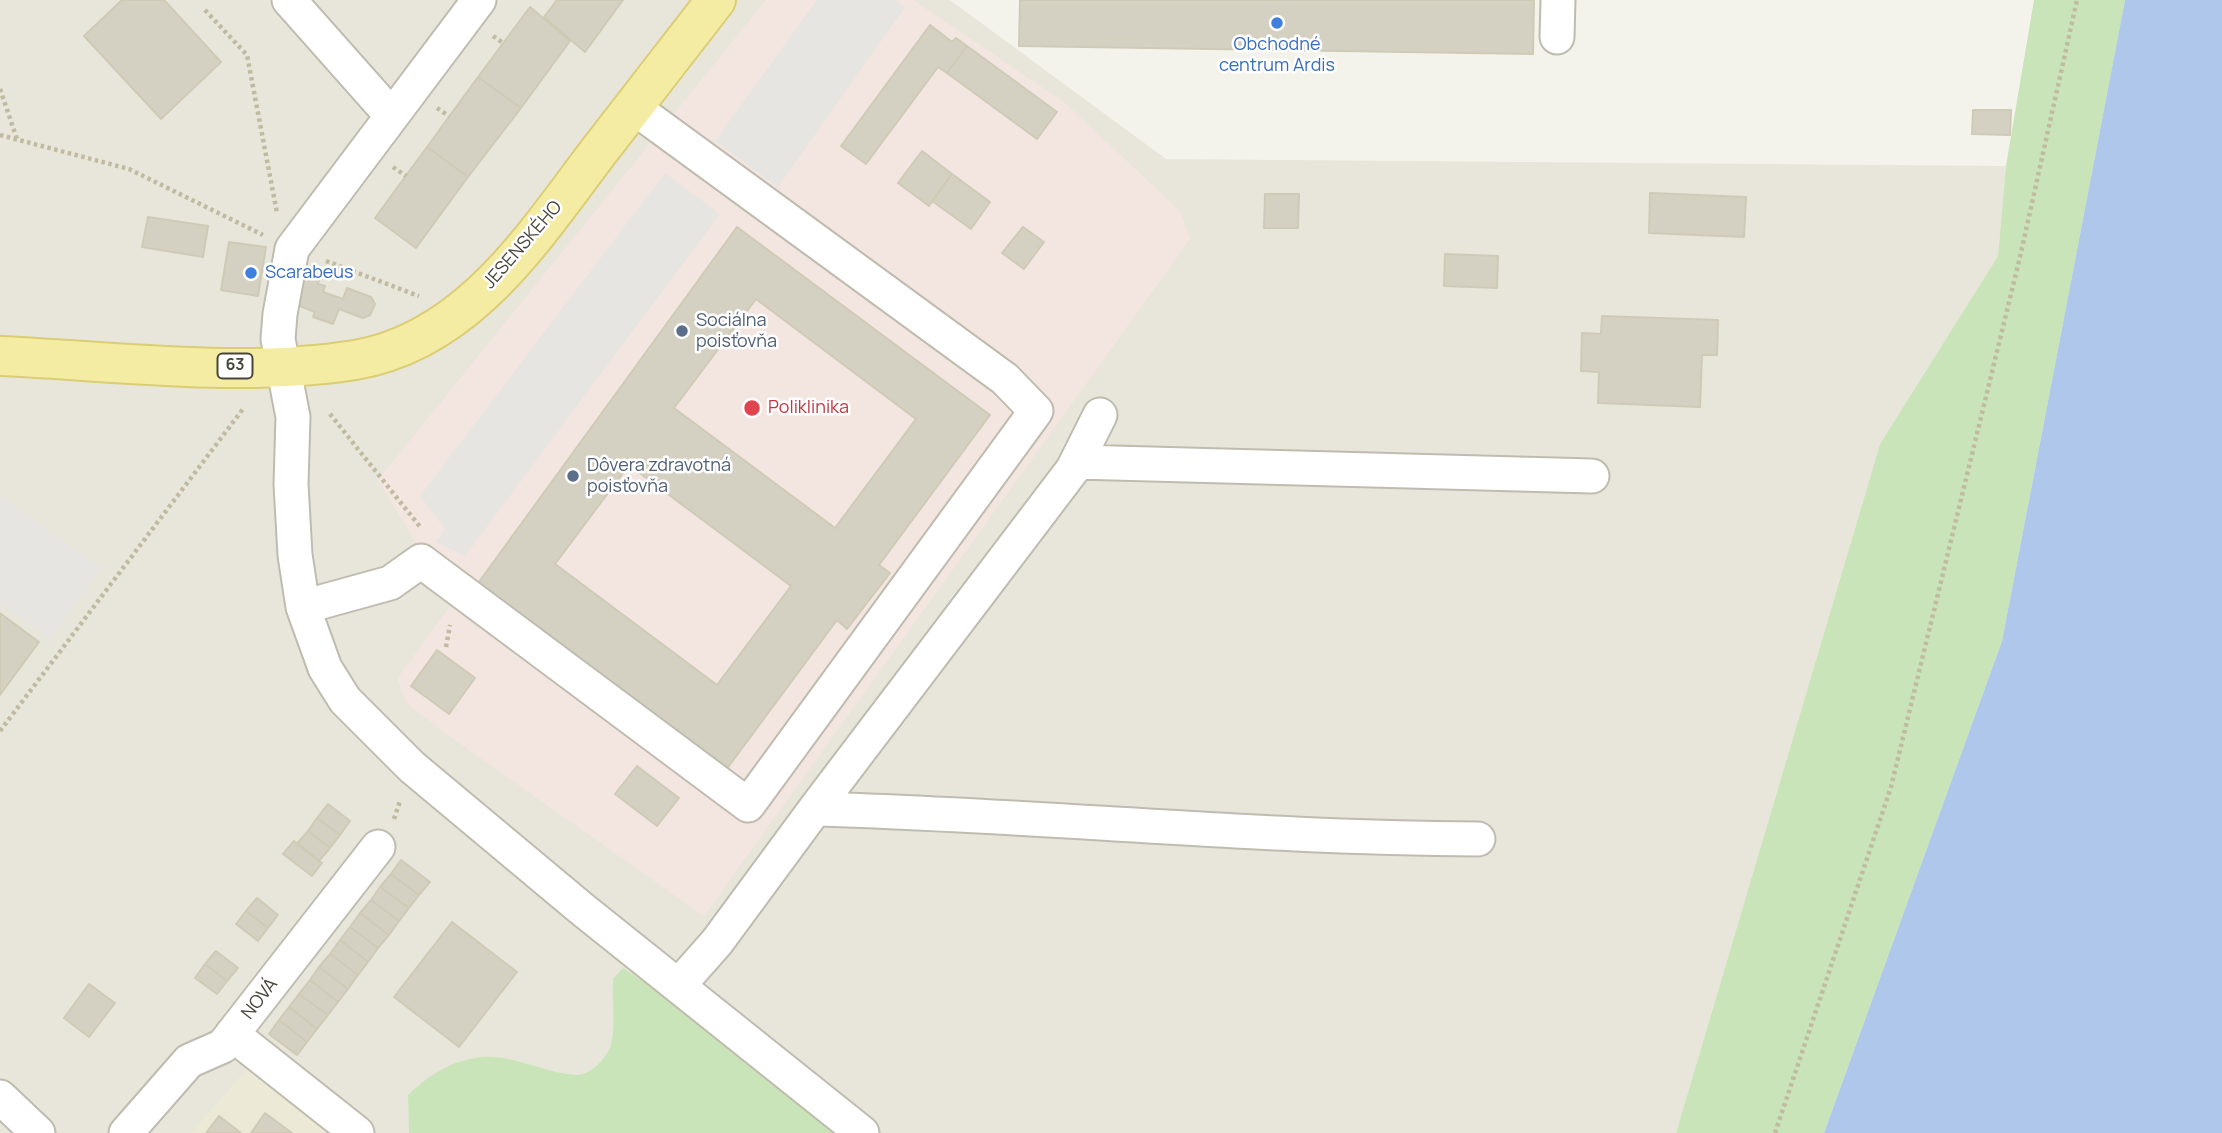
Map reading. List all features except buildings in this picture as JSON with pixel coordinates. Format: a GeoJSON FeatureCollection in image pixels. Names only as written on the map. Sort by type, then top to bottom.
{"type":"FeatureCollection","features":[{"type":"Feature","properties":{"kind":"main road","name":"JESENSKÉHO"},"geometry":{"type":"LineString","coordinates":[[0,356],[285,367],[369,356],[428,334],[459,314],[505,272],[716,0]]}},
{"type":"Feature","properties":{"kind":"street"},"geometry":{"type":"LineString","coordinates":[[289,0],[391,115]]}},
{"type":"Feature","properties":{"kind":"street"},"geometry":{"type":"LineString","coordinates":[[479,0],[288,247],[278,339],[293,417],[291,484],[295,555],[303,607],[325,668],[345,700],[412,767],[582,909],[862,1133]]}},
{"type":"Feature","properties":{"kind":"street"},"geometry":{"type":"LineString","coordinates":[[1557,37],[1558,0]]}},
{"type":"Feature","properties":{"kind":"street"},"geometry":{"type":"LineString","coordinates":[[303,607],[390,583],[421,561],[748,805],[1036,411],[1005,379],[633,107]]}},
{"type":"Feature","properties":{"kind":"street"},"geometry":{"type":"LineString","coordinates":[[679,985],[717,942],[1077,462],[1100,415]]}},
{"type":"Feature","properties":{"kind":"street"},"geometry":{"type":"LineString","coordinates":[[1077,462],[1592,476]]}},
{"type":"Feature","properties":{"kind":"street"},"geometry":{"type":"LineString","coordinates":[[815,809],[989,814],[1397,839],[1478,839]]}},
{"type":"Feature","properties":{"kind":"street","name":"NOVÁ"},"geometry":{"type":"LineString","coordinates":[[126,1133],[189,1062],[223,1046],[378,847]]}},
{"type":"Feature","properties":{"kind":"street"},"geometry":{"type":"LineString","coordinates":[[232,1034],[357,1133]]}},
{"type":"Feature","properties":{"kind":"street"},"geometry":{"type":"LineString","coordinates":[[0,1097],[38,1133]]}},
{"type":"Feature","properties":{"kind":"path"},"geometry":{"type":"LineString","coordinates":[[1775,1133],[1891,787],[2020,257],[2077,0]]}},
{"type":"Feature","properties":{"kind":"path"},"geometry":{"type":"LineString","coordinates":[[205,10],[247,55],[288,247]]}},
{"type":"Feature","properties":{"kind":"path"},"geometry":{"type":"LineString","coordinates":[[0,89],[17,139]]}},
{"type":"Feature","properties":{"kind":"path"},"geometry":{"type":"LineString","coordinates":[[0,135],[129,169],[288,247],[425,298],[459,314]]}},
{"type":"Feature","properties":{"kind":"path"},"geometry":{"type":"LineString","coordinates":[[0,731],[243,409]]}},
{"type":"Feature","properties":{"kind":"path"},"geometry":{"type":"LineString","coordinates":[[330,414],[422,529],[413,538]]}},
{"type":"Feature","properties":{"kind":"path"},"geometry":{"type":"LineString","coordinates":[[378,847],[394,818],[412,767]]}},
{"type":"Feature","properties":{"kind":"shaded area"},"geometry":{"type":"Polygon","coordinates":[[[0,0],[950,0],[1166,159],[2006,166],[1998,256],[1880,444],[1676,1133],[0,1133],[0,0]]]}},
{"type":"Feature","properties":{"kind":"shaded area","name":"Poliklinika"},"geometry":{"type":"Polygon","coordinates":[[[766,0],[913,0],[1064,102],[1180,211],[1190,239],[704,916],[442,731],[407,703],[397,679],[453,602],[378,480],[766,0]]]}},
{"type":"Feature","properties":{"kind":"shaded area"},"geometry":{"type":"Polygon","coordinates":[[[817,0],[895,0],[905,7],[778,187],[715,141],[817,0]]]}},
{"type":"Feature","properties":{"kind":"shaded area"},"geometry":{"type":"Polygon","coordinates":[[[665,173],[720,214],[465,556],[436,542],[445,529],[420,496],[665,173]]]}},
{"type":"Feature","properties":{"kind":"shaded area"},"geometry":{"type":"Polygon","coordinates":[[[0,496],[101,568],[51,639],[0,602],[0,496]]]}},
{"type":"Feature","properties":{"kind":"shaded area"},"geometry":{"type":"Polygon","coordinates":[[[255,1060],[354,1133],[191,1133],[255,1060]]]}},
{"type":"Feature","properties":{"kind":"green space"},"geometry":{"type":"Polygon","coordinates":[[[2034,0],[2125,0],[2002,641],[1824,1133],[1676,1133],[1880,444],[1998,256],[2006,166],[2034,0]]]}},
{"type":"Feature","properties":{"kind":"green space"},"geometry":{"type":"Polygon","coordinates":[[[623,968],[700,1019],[854,1133],[409,1133],[408,1095],[433,1075],[461,1061],[494,1057],[577,1075],[593,1069],[611,1044],[614,1020],[613,979],[623,968]]]}},
{"type":"Feature","properties":{"kind":"water"},"geometry":{"type":"Polygon","coordinates":[[[2125,0],[2222,0],[2222,1133],[1824,1133],[2002,641],[2125,0]]]}},
{"type":"Feature","properties":{"kind":"place","name":"Obchodné centrum Ardis"},"geometry":{"type":"Point","coordinates":[1277,23]}},
{"type":"Feature","properties":{"kind":"place","name":"Scarabeus"},"geometry":{"type":"Point","coordinates":[251,273]}},
{"type":"Feature","properties":{"kind":"place","name":"Sociálna poisťovňa"},"geometry":{"type":"Point","coordinates":[682,331]}},
{"type":"Feature","properties":{"kind":"place","name":"Poliklinika"},"geometry":{"type":"Point","coordinates":[752,408]}},
{"type":"Feature","properties":{"kind":"place","name":"Dôvera zdravotná poisťovňa"},"geometry":{"type":"Point","coordinates":[573,476]}}]}
